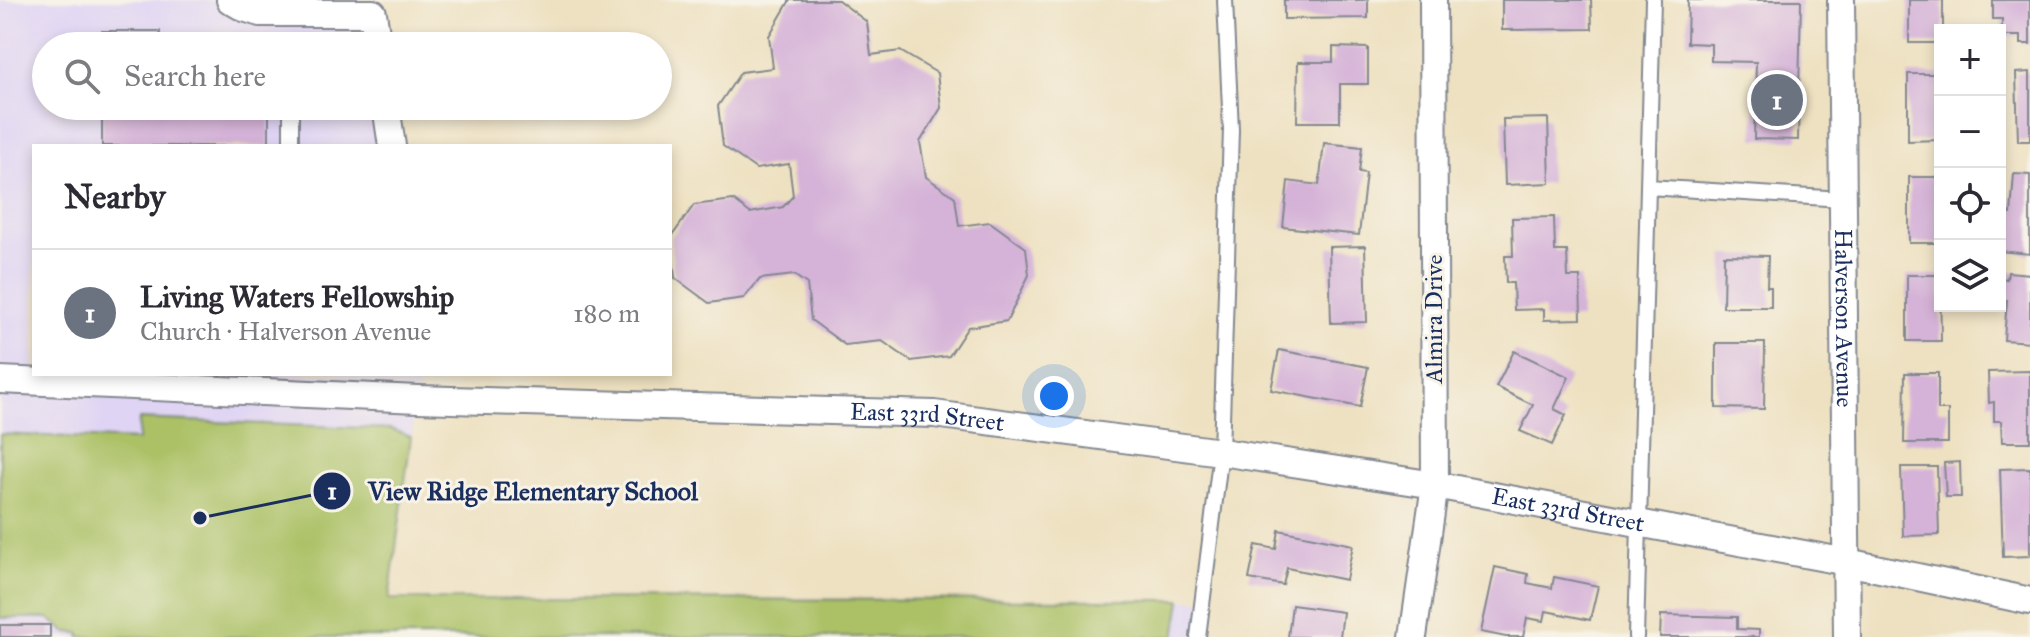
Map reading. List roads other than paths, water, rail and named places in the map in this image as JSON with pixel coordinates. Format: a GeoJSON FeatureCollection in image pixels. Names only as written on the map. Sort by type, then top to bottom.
{"type":"FeatureCollection","features":[{"type":"Feature","properties":{"kind":"street"},"geometry":{"type":"LineString","coordinates":[[230,0],[249,10],[265,13],[373,13],[376,32]]}},
{"type":"Feature","properties":{"kind":"street","name":"Almira Drive"},"geometry":{"type":"LineString","coordinates":[[1413,637],[1435,485],[1433,0]]}},
{"type":"Feature","properties":{"kind":"street","name":"Halverson Avenue"},"geometry":{"type":"LineString","coordinates":[[1841,0],[1847,637]]}},
{"type":"Feature","properties":{"kind":"street"},"geometry":{"type":"LineString","coordinates":[[388,120],[392,144]]}},
{"type":"Feature","properties":{"kind":"street","name":"East 33rd Street"},"geometry":{"type":"LineString","coordinates":[[0,380],[419,386],[934,414],[1221,452],[1435,485],[1847,562],[2030,601]]}},
{"type":"Feature","properties":{"kind":"lane"},"geometry":{"type":"LineString","coordinates":[[1198,637],[1221,452],[1231,130],[1225,0]]}},
{"type":"Feature","properties":{"kind":"lane"},"geometry":{"type":"LineString","coordinates":[[1636,637],[1653,0]]}},
{"type":"Feature","properties":{"kind":"lane"},"geometry":{"type":"LineString","coordinates":[[291,120],[291,144]]}},
{"type":"Feature","properties":{"kind":"lane"},"geometry":{"type":"LineString","coordinates":[[1648,187],[1843,199]]}},
{"type":"Feature","properties":{"kind":"place","name":"Living Waters Fellowship"},"geometry":{"type":"Point","coordinates":[1777,100]}},
{"type":"Feature","properties":{"kind":"place","name":"View Ridge Elementary School"},"geometry":{"type":"Point","coordinates":[200,518]}}]}
